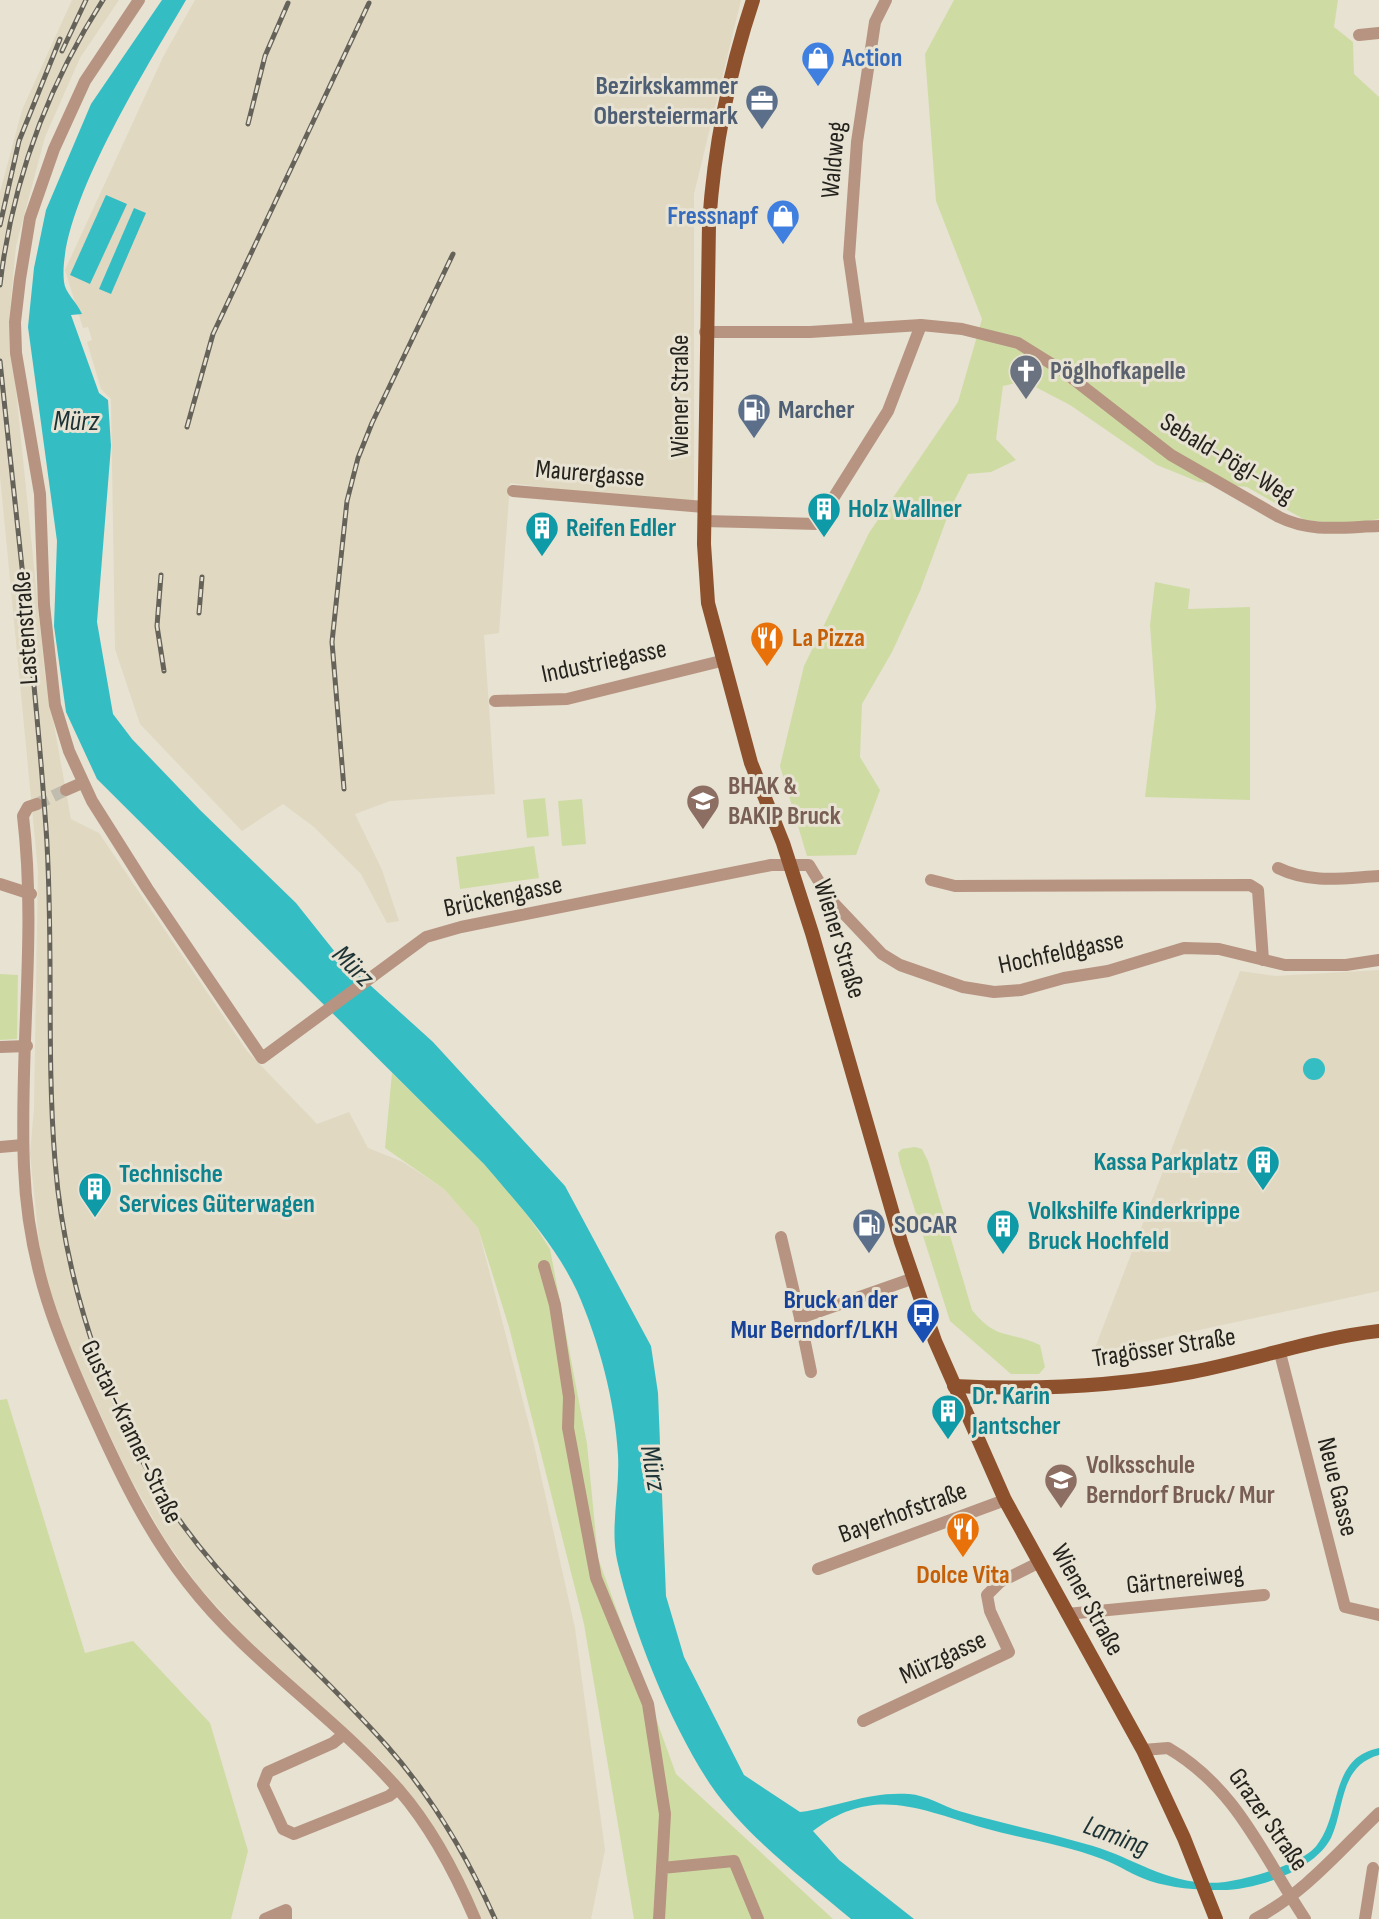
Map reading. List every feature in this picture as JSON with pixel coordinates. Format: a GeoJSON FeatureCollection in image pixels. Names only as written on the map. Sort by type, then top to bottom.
{"type":"FeatureCollection","features":[{"type":"Feature","properties":{"kind":"main road","name":"Wiener Straße"},"geometry":{"type":"LineString","coordinates":[[753,0],[729,90],[711,187],[705,332],[704,514],[708,603],[721,660],[751,763],[790,864],[914,1279],[954,1386],[1005,1500],[1143,1750],[1184,1838],[1214,1916]]}},
{"type":"Feature","properties":{"kind":"main road","name":"Tragösser Straße"},"geometry":{"type":"LineString","coordinates":[[954,1386],[1042,1388],[1104,1385],[1191,1372],[1280,1353],[1341,1335],[1379,1331]]}},
{"type":"Feature","properties":{"kind":"street","name":"Lastenstraße"},"geometry":{"type":"LineString","coordinates":[[139,0],[85,81],[54,149],[30,218],[15,322],[19,374],[40,494],[44,606],[55,705],[82,783],[147,888],[262,1058]]}},
{"type":"Feature","properties":{"kind":"street","name":"Waldweg"},"geometry":{"type":"LineString","coordinates":[[859,327],[849,257],[857,142],[875,22],[886,0]]}},
{"type":"Feature","properties":{"kind":"street"},"geometry":{"type":"LineString","coordinates":[[1359,35],[1379,33]]}},
{"type":"Feature","properties":{"kind":"street","name":"Sebald-Pögl-Weg"},"geometry":{"type":"LineString","coordinates":[[705,332],[810,332],[859,327],[921,326],[962,329],[1018,343],[1063,371],[1171,455],[1295,526],[1379,526]]}},
{"type":"Feature","properties":{"kind":"street","name":"Maurergasse"},"geometry":{"type":"LineString","coordinates":[[513,491],[704,514],[817,524],[888,411],[921,326]]}},
{"type":"Feature","properties":{"kind":"street","name":"Industriegasse"},"geometry":{"type":"LineString","coordinates":[[495,701],[567,699],[721,660]]}},
{"type":"Feature","properties":{"kind":"street"},"geometry":{"type":"LineString","coordinates":[[66,790],[82,783]]}},
{"type":"Feature","properties":{"kind":"street","name":"Gustav-Kramer-Straße"},"geometry":{"type":"LineString","coordinates":[[37,804],[29,807],[23,816],[30,894],[23,1145],[27,1214],[41,1290],[67,1357],[136,1505],[176,1568],[206,1606],[260,1660],[344,1735],[398,1789],[442,1850],[475,1919]]}},
{"type":"Feature","properties":{"kind":"street","name":"Hochfeldgasse"},"geometry":{"type":"LineString","coordinates":[[790,864],[808,865],[829,898],[882,954],[900,965],[963,987],[994,992],[1021,990],[1064,978],[1108,971],[1184,948],[1219,949],[1285,965],[1346,965],[1379,960]]}},
{"type":"Feature","properties":{"kind":"street","name":"Brückengasse"},"geometry":{"type":"LineString","coordinates":[[262,1058],[426,937],[461,927],[790,864]]}},
{"type":"Feature","properties":{"kind":"street"},"geometry":{"type":"LineString","coordinates":[[1278,868],[1296,877],[1314,880],[1379,876]]}},
{"type":"Feature","properties":{"kind":"street","name":"Hochfeldgasse"},"geometry":{"type":"LineString","coordinates":[[931,880],[955,886],[1250,885],[1258,890],[1263,960]]}},
{"type":"Feature","properties":{"kind":"street"},"geometry":{"type":"LineString","coordinates":[[0,884],[30,894]]}},
{"type":"Feature","properties":{"kind":"street"},"geometry":{"type":"LineString","coordinates":[[0,1047],[27,1046]]}},
{"type":"Feature","properties":{"kind":"street"},"geometry":{"type":"LineString","coordinates":[[0,1147],[23,1145]]}},
{"type":"Feature","properties":{"kind":"street"},"geometry":{"type":"LineString","coordinates":[[781,1237],[811,1371]]}},
{"type":"Feature","properties":{"kind":"street"},"geometry":{"type":"LineString","coordinates":[[544,1266],[555,1305],[569,1397],[568,1428],[596,1578],[648,1704],[665,1814],[659,1919]]}},
{"type":"Feature","properties":{"kind":"street"},"geometry":{"type":"LineString","coordinates":[[800,1318],[914,1279]]}},
{"type":"Feature","properties":{"kind":"street","name":"Neue Gasse"},"geometry":{"type":"LineString","coordinates":[[1280,1353],[1345,1607],[1374,1614]]}},
{"type":"Feature","properties":{"kind":"street","name":"Bayerhofstraße"},"geometry":{"type":"LineString","coordinates":[[818,1569],[1005,1500]]}},
{"type":"Feature","properties":{"kind":"street","name":"Mürzgasse"},"geometry":{"type":"LineString","coordinates":[[863,1721],[1009,1652],[990,1611],[987,1595],[1000,1582],[1038,1563]]}},
{"type":"Feature","properties":{"kind":"street","name":"Gärtnereiweg"},"geometry":{"type":"LineString","coordinates":[[1067,1614],[1265,1595]]}},
{"type":"Feature","properties":{"kind":"street"},"geometry":{"type":"LineString","coordinates":[[344,1735],[333,1743],[268,1772],[263,1785],[283,1829],[294,1834],[398,1789]]}},
{"type":"Feature","properties":{"kind":"street","name":"Grazer Straße"},"geometry":{"type":"LineString","coordinates":[[1143,1750],[1168,1748],[1198,1767],[1231,1801],[1305,1919]]}},
{"type":"Feature","properties":{"kind":"street"},"geometry":{"type":"LineString","coordinates":[[1255,1919],[1290,1896],[1332,1862],[1379,1813]]}},
{"type":"Feature","properties":{"kind":"street"},"geometry":{"type":"LineString","coordinates":[[662,1868],[734,1861],[758,1919]]}},
{"type":"Feature","properties":{"kind":"street"},"geometry":{"type":"LineString","coordinates":[[1365,1919],[1373,1868]]}},
{"type":"Feature","properties":{"kind":"street"},"geometry":{"type":"LineString","coordinates":[[265,1919],[286,1910],[286,1919]]}},
{"type":"Feature","properties":{"kind":"shaded area"},"geometry":{"type":"Polygon","coordinates":[[[72,0],[119,0],[80,58],[45,137],[16,246],[9,321],[45,675],[71,819],[99,833],[247,1051],[317,1124],[349,1112],[368,1148],[403,1162],[444,1189],[478,1228],[533,1440],[575,1628],[605,1850],[591,1919],[480,1919],[406,1791],[382,1761],[246,1638],[199,1587],[164,1538],[127,1472],[51,1301],[40,1253],[30,1153],[34,1109],[38,871],[0,476],[0,192],[22,110],[72,0]]]}},
{"type":"Feature","properties":{"kind":"shaded area"},"geometry":{"type":"Polygon","coordinates":[[[195,0],[741,0],[694,194],[694,507],[510,483],[499,633],[484,635],[495,794],[390,801],[355,814],[382,870],[399,921],[387,923],[361,874],[314,827],[283,804],[242,831],[140,724],[115,649],[111,399],[101,389],[87,342],[92,340],[88,327],[83,328],[65,270],[163,57],[195,0]]]}},
{"type":"Feature","properties":{"kind":"shaded area"},"geometry":{"type":"Polygon","coordinates":[[[1379,970],[1379,1291],[1093,1353],[1240,971],[1275,976],[1379,970]]]}},
{"type":"Feature","properties":{"kind":"green space"},"geometry":{"type":"Polygon","coordinates":[[[954,0],[1338,0],[1334,27],[1353,42],[1354,74],[1379,97],[1379,519],[1347,524],[1305,520],[1247,487],[1199,482],[1157,465],[1070,405],[1024,381],[1003,386],[996,439],[1016,460],[991,472],[968,474],[951,507],[920,591],[892,652],[862,704],[860,757],[880,790],[856,855],[807,856],[780,766],[804,666],[869,533],[958,402],[982,319],[936,201],[925,54],[954,0]]]}},
{"type":"Feature","properties":{"kind":"green space"},"geometry":{"type":"Polygon","coordinates":[[[1155,582],[1190,589],[1188,609],[1250,607],[1250,800],[1145,797],[1156,707],[1150,625],[1155,582]]]}},
{"type":"Feature","properties":{"kind":"green space"},"geometry":{"type":"Polygon","coordinates":[[[545,798],[549,836],[527,838],[523,800],[545,798]]]}},
{"type":"Feature","properties":{"kind":"green space"},"geometry":{"type":"Polygon","coordinates":[[[582,799],[586,844],[562,846],[558,801],[582,799]]]}},
{"type":"Feature","properties":{"kind":"green space"},"geometry":{"type":"Polygon","coordinates":[[[534,846],[539,878],[460,889],[456,857],[534,846]]]}},
{"type":"Feature","properties":{"kind":"green space"},"geometry":{"type":"Polygon","coordinates":[[[0,974],[18,975],[17,1039],[0,1040],[0,974]]]}},
{"type":"Feature","properties":{"kind":"green space"},"geometry":{"type":"Polygon","coordinates":[[[392,1073],[497,1178],[534,1224],[550,1249],[587,1444],[598,1558],[676,1774],[833,1919],[634,1919],[584,1624],[509,1327],[478,1228],[444,1189],[385,1148],[392,1073]]]}},
{"type":"Feature","properties":{"kind":"green space"},"geometry":{"type":"Polygon","coordinates":[[[902,1149],[922,1149],[928,1161],[972,1310],[996,1331],[1040,1345],[1045,1367],[1039,1374],[1011,1374],[950,1321],[900,1163],[898,1153],[902,1149]]]}},
{"type":"Feature","properties":{"kind":"green space"},"geometry":{"type":"Polygon","coordinates":[[[7,1399],[85,1653],[133,1641],[210,1723],[248,1851],[231,1919],[0,1919],[0,1400],[7,1399]]]}},
{"type":"Feature","properties":{"kind":"water","name":"Mürz"},"geometry":{"type":"Polygon","coordinates":[[[162,0],[186,0],[108,138],[74,217],[65,252],[65,286],[82,314],[71,315],[99,393],[108,400],[111,446],[97,622],[113,714],[132,739],[200,810],[296,903],[339,957],[433,1042],[565,1186],[651,1346],[658,1393],[666,1596],[684,1657],[744,1775],[800,1812],[867,1797],[915,1795],[959,1811],[1093,1846],[1172,1877],[1206,1883],[1247,1878],[1274,1870],[1310,1852],[1325,1832],[1344,1775],[1352,1763],[1363,1754],[1379,1748],[1379,1755],[1366,1760],[1350,1778],[1331,1838],[1323,1850],[1297,1869],[1282,1877],[1249,1887],[1202,1890],[1175,1887],[1144,1879],[1108,1861],[1073,1849],[999,1832],[917,1808],[876,1805],[856,1808],[813,1831],[839,1860],[914,1919],[851,1919],[776,1856],[740,1822],[710,1784],[667,1705],[643,1646],[624,1588],[615,1547],[618,1455],[610,1393],[585,1310],[558,1257],[535,1224],[484,1164],[97,779],[66,712],[54,626],[57,541],[28,327],[34,268],[46,210],[91,104],[162,0]]]}},
{"type":"Feature","properties":{"kind":"water"},"geometry":{"type":"Polygon","coordinates":[[[106,195],[127,204],[90,284],[70,275],[106,195]]]}},
{"type":"Feature","properties":{"kind":"water"},"geometry":{"type":"Polygon","coordinates":[[[134,208],[146,213],[111,294],[99,289],[134,208]]]}},
{"type":"Feature","properties":{"kind":"water"},"geometry":{"type":"Polygon","coordinates":[[[1314,1058],[1322,1061],[1325,1069],[1322,1077],[1314,1080],[1306,1077],[1303,1069],[1306,1061],[1314,1058]]]}},
{"type":"Feature","properties":{"kind":"tunnel"},"geometry":{"type":"LineString","coordinates":[[37,804],[66,790]]}},
{"type":"Feature","properties":{"kind":"railway"},"geometry":{"type":"LineString","coordinates":[[62,51],[86,0]]}},
{"type":"Feature","properties":{"kind":"railway"},"geometry":{"type":"LineString","coordinates":[[0,285],[13,209],[35,136],[65,67],[103,0]]}},
{"type":"Feature","properties":{"kind":"railway"},"geometry":{"type":"LineString","coordinates":[[248,124],[265,56],[288,3]]}},
{"type":"Feature","properties":{"kind":"railway"},"geometry":{"type":"LineString","coordinates":[[187,427],[213,334],[369,3]]}},
{"type":"Feature","properties":{"kind":"railway"},"geometry":{"type":"LineString","coordinates":[[0,225],[19,141],[60,39]]}},
{"type":"Feature","properties":{"kind":"railway"},"geometry":{"type":"LineString","coordinates":[[344,789],[332,642],[347,501],[358,458],[372,423],[453,254]]}},
{"type":"Feature","properties":{"kind":"railway"},"geometry":{"type":"LineString","coordinates":[[0,361],[31,653],[46,828],[55,1161],[65,1239],[96,1354],[126,1427],[167,1503],[225,1577],[355,1711],[404,1766],[448,1828],[495,1919]]}},
{"type":"Feature","properties":{"kind":"railway"},"geometry":{"type":"LineString","coordinates":[[161,575],[157,626],[164,671]]}},
{"type":"Feature","properties":{"kind":"railway"},"geometry":{"type":"LineString","coordinates":[[199,613],[202,577]]}},
{"type":"Feature","properties":{"kind":"place","name":"Action"},"geometry":{"type":"Point","coordinates":[818,88]}},
{"type":"Feature","properties":{"kind":"place","name":"Bezirkskammer Obersteiermark"},"geometry":{"type":"Point","coordinates":[762,131]}},
{"type":"Feature","properties":{"kind":"place","name":"Fressnapf"},"geometry":{"type":"Point","coordinates":[783,246]}},
{"type":"Feature","properties":{"kind":"place","name":"Pöglhofkapelle"},"geometry":{"type":"Point","coordinates":[1026,401]}},
{"type":"Feature","properties":{"kind":"place","name":"Marcher"},"geometry":{"type":"Point","coordinates":[754,440]}},
{"type":"Feature","properties":{"kind":"place","name":"Holz Wallner"},"geometry":{"type":"Point","coordinates":[824,539]}},
{"type":"Feature","properties":{"kind":"place","name":"Reifen Edler"},"geometry":{"type":"Point","coordinates":[542,558]}},
{"type":"Feature","properties":{"kind":"place","name":"La Pizza"},"geometry":{"type":"Point","coordinates":[767,668]}},
{"type":"Feature","properties":{"kind":"place","name":"BHAK & BAKIP Bruck"},"geometry":{"type":"Point","coordinates":[703,831]}},
{"type":"Feature","properties":{"kind":"place","name":"Kassa Parkplatz"},"geometry":{"type":"Point","coordinates":[1263,1192]}},
{"type":"Feature","properties":{"kind":"place","name":"Technische Services Güterwagen"},"geometry":{"type":"Point","coordinates":[95,1219]}},
{"type":"Feature","properties":{"kind":"place","name":"SOCAR"},"geometry":{"type":"Point","coordinates":[869,1255]}},
{"type":"Feature","properties":{"kind":"place","name":"Volkshilfe Kinderkrippe Bruck Hochfeld"},"geometry":{"type":"Point","coordinates":[1003,1256]}},
{"type":"Feature","properties":{"kind":"place","name":"Bruck an der Mur Berndorf/LKH"},"geometry":{"type":"Point","coordinates":[923,1345]}},
{"type":"Feature","properties":{"kind":"place","name":"Dr. Karin Jantscher"},"geometry":{"type":"Point","coordinates":[948,1441]}},
{"type":"Feature","properties":{"kind":"place","name":"Volksschule Berndorf Bruck/ Mur"},"geometry":{"type":"Point","coordinates":[1061,1510]}},
{"type":"Feature","properties":{"kind":"place","name":"Dolce Vita"},"geometry":{"type":"Point","coordinates":[963,1559]}},
{"type":"Feature","properties":{"kind":"water label","name":"Laming"},"geometry":{"type":"Point","coordinates":[1116,1836]}}]}
